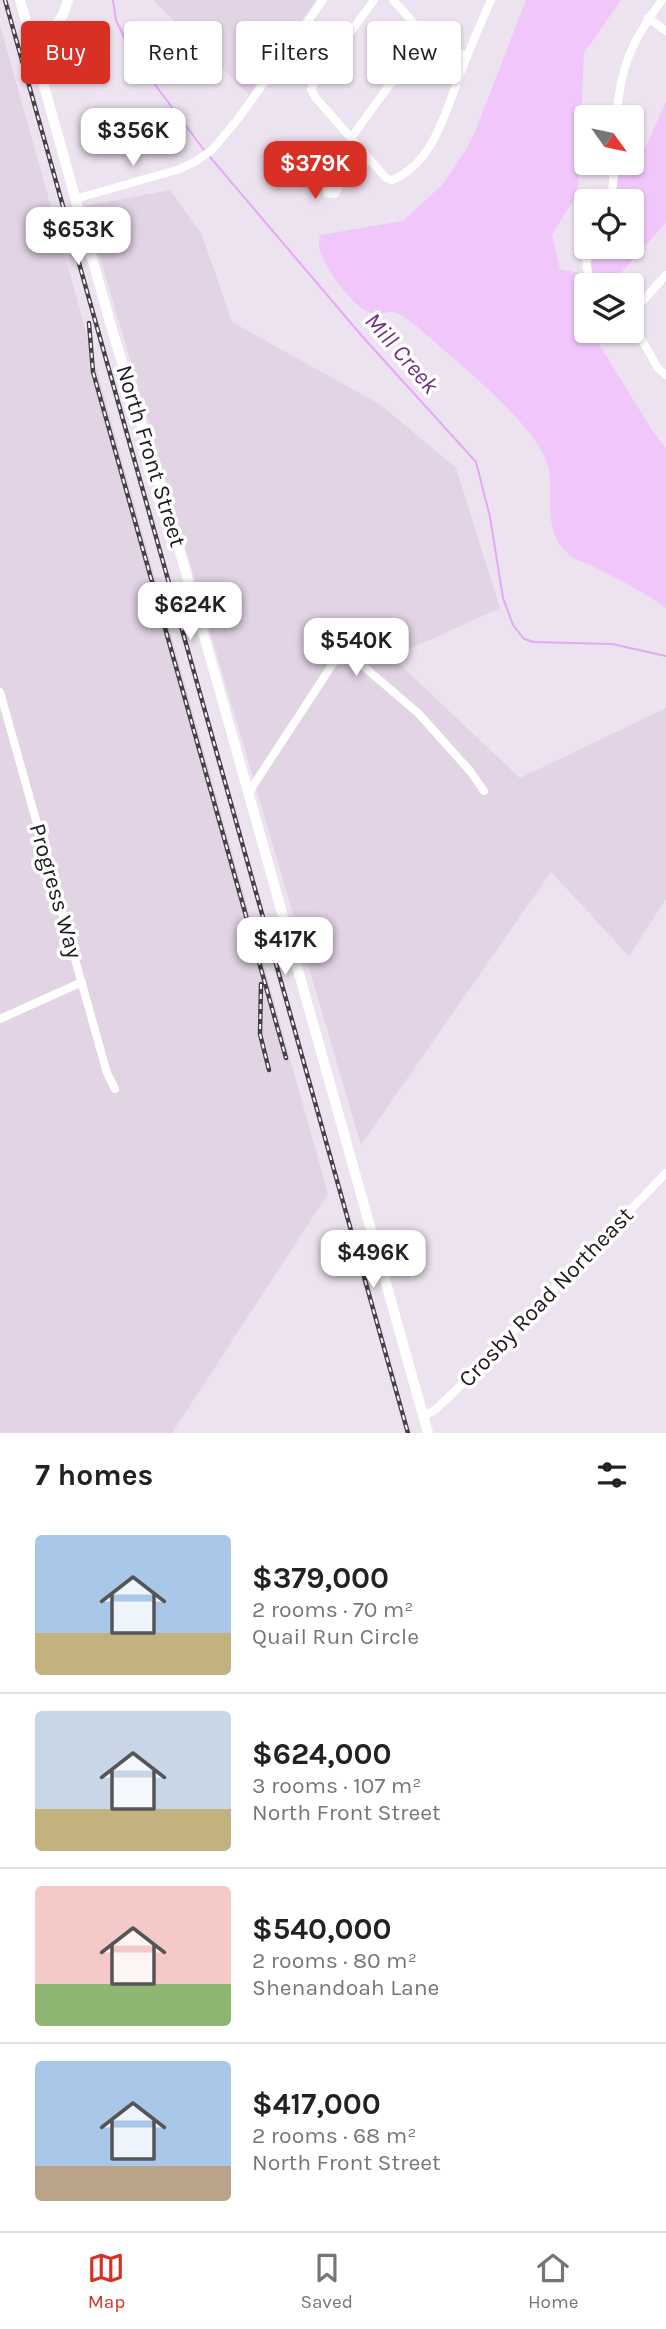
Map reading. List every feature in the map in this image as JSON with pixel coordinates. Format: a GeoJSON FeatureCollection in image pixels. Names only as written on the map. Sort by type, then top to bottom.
{"type":"FeatureCollection","features":[{"type":"Feature","properties":{"kind":"main road","name":"North Front Street"},"geometry":{"type":"LineString","coordinates":[[20,0],[26,21]]}},
{"type":"Feature","properties":{"kind":"main road"},"geometry":{"type":"LineString","coordinates":[[59,21],[68,0]]}},
{"type":"Feature","properties":{"kind":"main road","name":"North Front Street"},"geometry":{"type":"LineString","coordinates":[[44,84],[75,200],[249,792],[428,1433]]}},
{"type":"Feature","properties":{"kind":"street"},"geometry":{"type":"LineString","coordinates":[[75,200],[168,173],[202,158],[212,150],[238,119],[323,0]]}},
{"type":"Feature","properties":{"kind":"street"},"geometry":{"type":"LineString","coordinates":[[374,0],[311,89],[386,178],[392,180],[414,164],[436,137],[491,0]]}},
{"type":"Feature","properties":{"kind":"street"},"geometry":{"type":"LineString","coordinates":[[393,0],[412,21]]}},
{"type":"Feature","properties":{"kind":"street"},"geometry":{"type":"LineString","coordinates":[[618,105],[620,84],[632,45],[662,0]]}},
{"type":"Feature","properties":{"kind":"street"},"geometry":{"type":"LineString","coordinates":[[648,18],[666,31]]}},
{"type":"Feature","properties":{"kind":"street"},"geometry":{"type":"LineString","coordinates":[[461,53],[467,56]]}},
{"type":"Feature","properties":{"kind":"street"},"geometry":{"type":"LineString","coordinates":[[351,138],[390,84]]}},
{"type":"Feature","properties":{"kind":"street"},"geometry":{"type":"LineString","coordinates":[[337,186],[369,158]]}},
{"type":"Feature","properties":{"kind":"street"},"geometry":{"type":"LineString","coordinates":[[644,300],[666,275]]}},
{"type":"Feature","properties":{"kind":"street"},"geometry":{"type":"LineString","coordinates":[[643,343],[657,368],[666,375]]}},
{"type":"Feature","properties":{"kind":"street"},"geometry":{"type":"LineString","coordinates":[[249,792],[334,663],[349,654],[418,713],[470,771],[484,791]]}},
{"type":"Feature","properties":{"kind":"street","name":"Progress Way"},"geometry":{"type":"LineString","coordinates":[[0,692],[107,1073],[114,1089]]}},
{"type":"Feature","properties":{"kind":"street"},"geometry":{"type":"LineString","coordinates":[[0,1019],[82,982]]}},
{"type":"Feature","properties":{"kind":"street","name":"Crosby Road Northeast"},"geometry":{"type":"LineString","coordinates":[[424,1416],[435,1410],[457,1389],[666,1173]]}},
{"type":"Feature","properties":{"kind":"shaded area"},"geometry":{"type":"Polygon","coordinates":[[[155,0],[316,0],[301,21],[236,21],[236,82],[222,68],[222,21],[174,21],[155,0]]]}},
{"type":"Feature","properties":{"kind":"shaded area"},"geometry":{"type":"Polygon","coordinates":[[[526,0],[621,0],[584,53],[582,105],[574,105],[574,175],[578,175],[578,184],[574,189],[574,199],[552,235],[560,269],[580,273],[574,273],[574,343],[598,343],[666,448],[666,608],[565,551],[553,529],[546,460],[524,426],[490,391],[411,321],[394,312],[374,314],[357,305],[332,275],[321,254],[320,235],[403,221],[443,184],[475,132],[526,0]]]}},
{"type":"Feature","properties":{"kind":"shaded area"},"geometry":{"type":"Polygon","coordinates":[[[0,25],[328,1194],[172,1433],[0,1433],[0,25]]]}},
{"type":"Feature","properties":{"kind":"shaded area"},"geometry":{"type":"Polygon","coordinates":[[[238,84],[257,84],[249,95],[238,84]]]}},
{"type":"Feature","properties":{"kind":"shaded area"},"geometry":{"type":"Polygon","coordinates":[[[666,102],[666,223],[644,247],[644,189],[617,189],[618,175],[644,175],[644,150],[666,102]]]}},
{"type":"Feature","properties":{"kind":"shaded area"},"geometry":{"type":"Polygon","coordinates":[[[170,190],[202,235],[232,322],[381,405],[456,468],[500,608],[392,657],[520,778],[666,708],[666,899],[629,956],[551,872],[361,1145],[85,206],[170,190]]]}},
{"type":"Feature","properties":{"kind":"shaded area"},"geometry":{"type":"Polygon","coordinates":[[[592,259],[633,259],[621,273],[593,273],[592,259]]]}},
{"type":"Feature","properties":{"kind":"waterway","name":"Mill Creek"},"geometry":{"type":"LineString","coordinates":[[113,0],[116,20],[132,54],[204,150]]}},
{"type":"Feature","properties":{"kind":"waterway","name":"Mill Creek"},"geometry":{"type":"LineString","coordinates":[[210,157],[361,335],[476,462],[490,517],[503,598],[513,625],[524,639],[534,642],[612,644],[666,656]]}},
{"type":"Feature","properties":{"kind":"railway"},"geometry":{"type":"LineString","coordinates":[[5,0],[408,1433]]}},
{"type":"Feature","properties":{"kind":"railway"},"geometry":{"type":"LineString","coordinates":[[89,323],[93,372],[286,1058]]}},
{"type":"Feature","properties":{"kind":"railway"},"geometry":{"type":"LineString","coordinates":[[261,984],[260,1034],[269,1070]]}}]}
